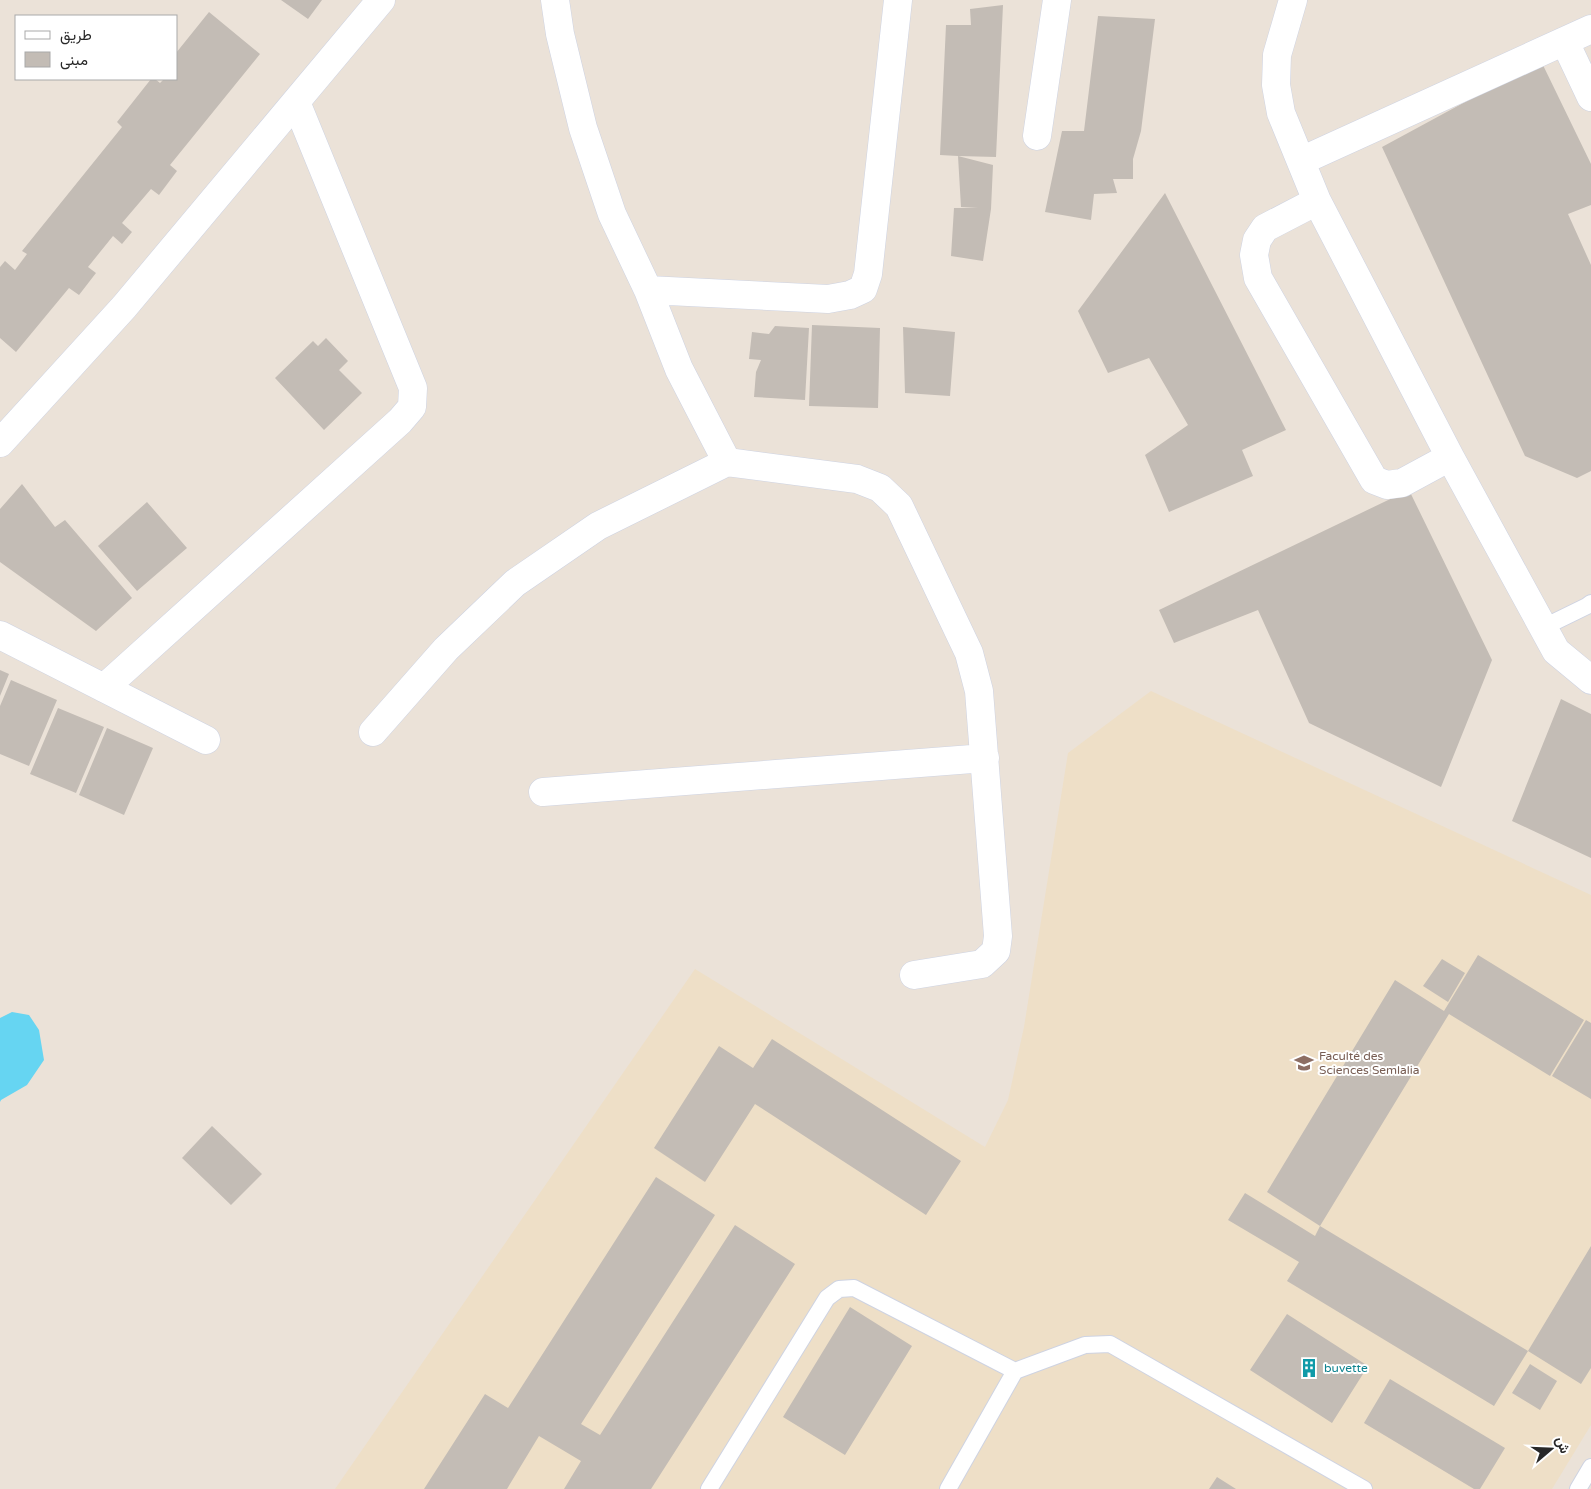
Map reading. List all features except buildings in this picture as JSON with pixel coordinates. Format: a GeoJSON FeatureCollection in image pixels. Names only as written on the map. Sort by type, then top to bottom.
{"type":"FeatureCollection","features":[{"type":"Feature","properties":{"kind":"street"},"geometry":{"type":"LineString","coordinates":[[555,0],[560,34],[583,128],[612,214],[648,290],[679,369],[727,462]]}},
{"type":"Feature","properties":{"kind":"street"},"geometry":{"type":"LineString","coordinates":[[648,290],[828,299],[850,295],[863,289],[868,274],[898,0]]}},
{"type":"Feature","properties":{"kind":"street"},"geometry":{"type":"LineString","coordinates":[[1037,136],[1057,0]]}},
{"type":"Feature","properties":{"kind":"street"},"geometry":{"type":"LineString","coordinates":[[1293,0],[1277,55],[1276,85],[1281,113],[1317,201],[1450,457],[1556,651],[1591,680]]}},
{"type":"Feature","properties":{"kind":"street"},"geometry":{"type":"LineString","coordinates":[[0,443],[124,307],[296,102],[383,2]]}},
{"type":"Feature","properties":{"kind":"street"},"geometry":{"type":"LineString","coordinates":[[1301,161],[1591,29]]}},
{"type":"Feature","properties":{"kind":"street"},"geometry":{"type":"LineString","coordinates":[[1564,42],[1591,96]]}},
{"type":"Feature","properties":{"kind":"street"},"geometry":{"type":"LineString","coordinates":[[104,688],[400,421],[412,407],[412,388],[296,102]]}},
{"type":"Feature","properties":{"kind":"street"},"geometry":{"type":"LineString","coordinates":[[1317,201],[1266,228],[1256,240],[1254,255],[1258,278],[1374,480],[1387,485],[1402,483],[1450,457]]}},
{"type":"Feature","properties":{"kind":"street"},"geometry":{"type":"LineString","coordinates":[[373,732],[446,649],[515,583],[598,526],[727,462],[857,479],[880,488],[899,506],[969,653],[979,691],[998,936],[996,951],[982,964],[914,976]]}},
{"type":"Feature","properties":{"kind":"street"},"geometry":{"type":"LineString","coordinates":[[0,635],[206,740]]}},
{"type":"Feature","properties":{"kind":"street"},"geometry":{"type":"LineString","coordinates":[[543,792],[985,758]]}},
{"type":"Feature","properties":{"kind":"lane"},"geometry":{"type":"LineString","coordinates":[[1544,627],[1591,603]]}},
{"type":"Feature","properties":{"kind":"lane"},"geometry":{"type":"LineString","coordinates":[[709,1489],[827,1298],[839,1289],[854,1288],[1015,1371]]}},
{"type":"Feature","properties":{"kind":"lane"},"geometry":{"type":"LineString","coordinates":[[948,1489],[1015,1371],[1085,1345],[1110,1344],[1364,1489]]}},
{"type":"Feature","properties":{"kind":"lane"},"geometry":{"type":"LineString","coordinates":[[1578,1489],[1591,1467]]}},
{"type":"Feature","properties":{"kind":"shaded area","name":"Faculté des Sciences Semlalia"},"geometry":{"type":"Polygon","coordinates":[[[1151,691],[1591,895],[1591,1425],[1552,1489],[335,1489],[695,969],[985,1147],[1008,1100],[1024,1027],[1068,753],[1151,691]]]}},
{"type":"Feature","properties":{"kind":"water"},"geometry":{"type":"Polygon","coordinates":[[[12,1012],[29,1015],[39,1030],[44,1060],[27,1085],[0,1102],[0,1018],[12,1012]]]}},
{"type":"Feature","properties":{"kind":"place","name":"Faculté des Sciences Semlalia"},"geometry":{"type":"Point","coordinates":[1304,1063]}},
{"type":"Feature","properties":{"kind":"place","name":"buvette"},"geometry":{"type":"Point","coordinates":[1309,1368]}}]}
